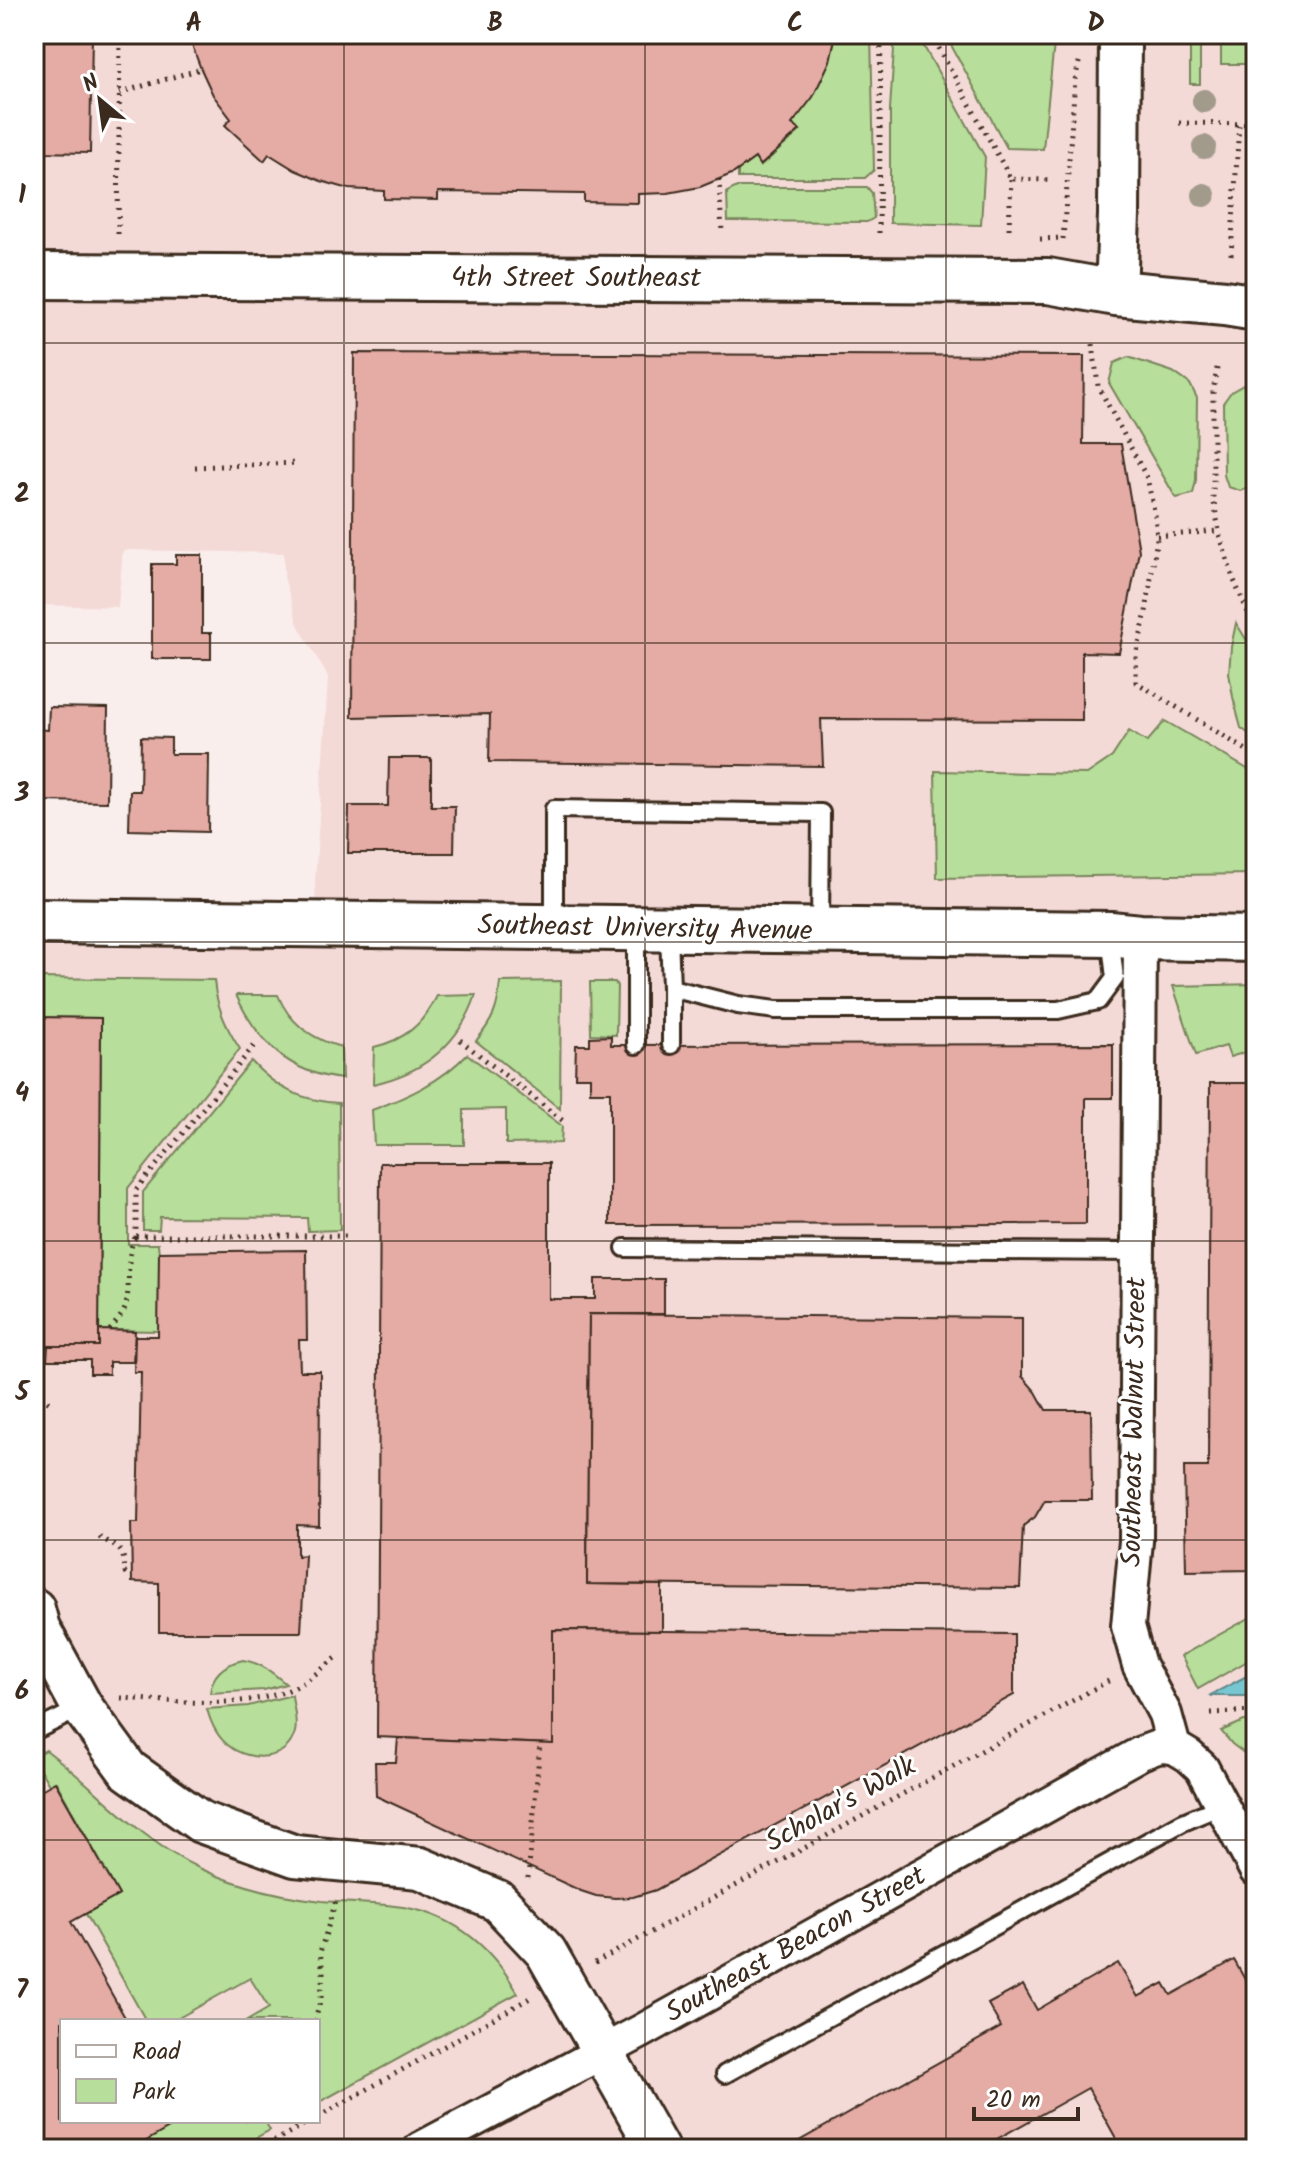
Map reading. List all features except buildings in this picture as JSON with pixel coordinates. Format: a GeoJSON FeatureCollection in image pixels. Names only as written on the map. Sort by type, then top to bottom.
{"type":"FeatureCollection","features":[{"type":"Feature","properties":{"kind":"main road","name":"4th Street Southeast"},"geometry":{"type":"LineString","coordinates":[[34,276],[1048,281],[1116,293],[1256,308]]}},
{"type":"Feature","properties":{"kind":"main road"},"geometry":{"type":"LineString","coordinates":[[1125,936],[1256,920]]}},
{"type":"Feature","properties":{"kind":"main road","name":"Southeast University Avenue"},"geometry":{"type":"LineString","coordinates":[[34,921],[1256,939]]}},
{"type":"Feature","properties":{"kind":"street"},"geometry":{"type":"LineString","coordinates":[[1116,293],[1120,34]]}},
{"type":"Feature","properties":{"kind":"street","name":"Southeast Walnut Street"},"geometry":{"type":"LineString","coordinates":[[1125,936],[1138,1252],[1136,1541],[1128,1626],[1139,1665],[1165,1714],[1174,1747]]}},
{"type":"Feature","properties":{"kind":"street"},"geometry":{"type":"LineString","coordinates":[[34,1609],[39,1628],[97,1702],[128,1770],[201,1822],[295,1856],[420,1868],[498,1901],[546,1952],[658,2149]]}},
{"type":"Feature","properties":{"kind":"street","name":"Southeast Beacon Street"},"geometry":{"type":"LineString","coordinates":[[420,2149],[642,2031],[1141,1753],[1160,1746],[1174,1747]]}},
{"type":"Feature","properties":{"kind":"street"},"geometry":{"type":"LineString","coordinates":[[1174,1747],[1202,1768],[1256,1870]]}},
{"type":"Feature","properties":{"kind":"lane"},"geometry":{"type":"LineString","coordinates":[[554,929],[554,809],[821,813],[820,932]]}},
{"type":"Feature","properties":{"kind":"lane"},"geometry":{"type":"LineString","coordinates":[[652,930],[671,988],[671,1045]]}},
{"type":"Feature","properties":{"kind":"lane"},"geometry":{"type":"LineString","coordinates":[[636,1045],[652,930]]}},
{"type":"Feature","properties":{"kind":"lane"},"geometry":{"type":"LineString","coordinates":[[671,988],[738,1005],[776,1010],[1058,1010],[1098,1001],[1115,978],[1125,936]]}},
{"type":"Feature","properties":{"kind":"lane"},"geometry":{"type":"LineString","coordinates":[[625,1248],[1138,1252]]}},
{"type":"Feature","properties":{"kind":"lane"},"geometry":{"type":"LineString","coordinates":[[34,1731],[97,1702]]}},
{"type":"Feature","properties":{"kind":"lane"},"geometry":{"type":"LineString","coordinates":[[725,2074],[1183,1822],[1221,1806]]}},
{"type":"Feature","properties":{"kind":"path"},"geometry":{"type":"LineString","coordinates":[[118,234],[120,34]]}},
{"type":"Feature","properties":{"kind":"path"},"geometry":{"type":"LineString","coordinates":[[879,233],[881,34]]}},
{"type":"Feature","properties":{"kind":"path"},"geometry":{"type":"LineString","coordinates":[[931,34],[1011,179],[1009,229]]}},
{"type":"Feature","properties":{"kind":"path"},"geometry":{"type":"LineString","coordinates":[[1063,238],[1075,80],[1082,49]]}},
{"type":"Feature","properties":{"kind":"path"},"geometry":{"type":"LineString","coordinates":[[119,93],[201,69]]}},
{"type":"Feature","properties":{"kind":"path"},"geometry":{"type":"LineString","coordinates":[[1179,123],[1256,124]]}},
{"type":"Feature","properties":{"kind":"path"},"geometry":{"type":"LineString","coordinates":[[1231,255],[1239,124]]}},
{"type":"Feature","properties":{"kind":"path"},"geometry":{"type":"LineString","coordinates":[[719,179],[722,233]]}},
{"type":"Feature","properties":{"kind":"path"},"geometry":{"type":"LineString","coordinates":[[1011,179],[1053,180]]}},
{"type":"Feature","properties":{"kind":"path"},"geometry":{"type":"LineString","coordinates":[[1093,344],[1098,386],[1147,478],[1157,536],[1136,656],[1136,682],[1256,756]]}},
{"type":"Feature","properties":{"kind":"path"},"geometry":{"type":"LineString","coordinates":[[1217,368],[1213,392],[1213,497],[1233,578],[1256,631]]}},
{"type":"Feature","properties":{"kind":"path"},"geometry":{"type":"LineString","coordinates":[[195,467],[297,463]]}},
{"type":"Feature","properties":{"kind":"path"},"geometry":{"type":"LineString","coordinates":[[1157,536],[1219,531]]}},
{"type":"Feature","properties":{"kind":"path"},"geometry":{"type":"LineString","coordinates":[[460,1040],[567,1124]]}},
{"type":"Feature","properties":{"kind":"path"},"geometry":{"type":"LineString","coordinates":[[110,1330],[124,1312],[130,1279],[131,1244],[136,1236],[136,1190],[254,1046]]}},
{"type":"Feature","properties":{"kind":"path"},"geometry":{"type":"LineString","coordinates":[[136,1236],[350,1236]]}},
{"type":"Feature","properties":{"kind":"path"},"geometry":{"type":"LineString","coordinates":[[34,1392],[51,1404]]}},
{"type":"Feature","properties":{"kind":"path"},"geometry":{"type":"LineString","coordinates":[[99,1537],[121,1548],[125,1557],[125,1573],[132,1574]]}},
{"type":"Feature","properties":{"kind":"path"},"geometry":{"type":"LineString","coordinates":[[97,1702],[204,1704],[264,1696],[297,1686],[339,1656]]}},
{"type":"Feature","properties":{"kind":"path","name":"Scholar's Walk"},"geometry":{"type":"LineString","coordinates":[[588,1967],[1120,1675]]}},
{"type":"Feature","properties":{"kind":"path"},"geometry":{"type":"LineString","coordinates":[[1211,1713],[1256,1711]]}},
{"type":"Feature","properties":{"kind":"path"},"geometry":{"type":"LineString","coordinates":[[528,1878],[540,1744]]}},
{"type":"Feature","properties":{"kind":"path"},"geometry":{"type":"LineString","coordinates":[[316,2019],[323,1972],[320,1952],[337,1896]]}},
{"type":"Feature","properties":{"kind":"path"},"geometry":{"type":"LineString","coordinates":[[320,2116],[531,1997]]}},
{"type":"Feature","properties":{"kind":"path"},"geometry":{"type":"LineString","coordinates":[[260,2149],[306,2123]]}},
{"type":"Feature","properties":{"kind":"shaded area"},"geometry":{"type":"Polygon","coordinates":[[[34,34],[1256,34],[1256,2149],[34,2149],[34,921],[316,925],[315,880],[328,677],[298,625],[284,577],[284,553],[123,550],[118,607],[34,605],[34,34]]]}},
{"type":"Feature","properties":{"kind":"green space"},"geometry":{"type":"Polygon","coordinates":[[[836,34],[871,34],[874,170],[865,178],[738,178],[738,170],[755,158],[761,166],[800,131],[792,124],[820,82],[836,34]]]}},
{"type":"Feature","properties":{"kind":"green space"},"geometry":{"type":"Polygon","coordinates":[[[895,34],[917,34],[985,157],[981,225],[890,223],[890,109],[895,34]]]}},
{"type":"Feature","properties":{"kind":"green space"},"geometry":{"type":"Polygon","coordinates":[[[945,34],[1055,34],[1043,149],[1007,148],[945,34]]]}},
{"type":"Feature","properties":{"kind":"green space"},"geometry":{"type":"Polygon","coordinates":[[[1190,34],[1200,34],[1200,84],[1190,84],[1190,34]]]}},
{"type":"Feature","properties":{"kind":"green space"},"geometry":{"type":"Polygon","coordinates":[[[1221,34],[1256,34],[1256,64],[1221,64],[1221,34]]]}},
{"type":"Feature","properties":{"kind":"green space"},"geometry":{"type":"Polygon","coordinates":[[[737,187],[867,187],[872,193],[874,218],[867,222],[728,221],[727,192],[737,187]]]}},
{"type":"Feature","properties":{"kind":"green space"},"geometry":{"type":"Polygon","coordinates":[[[1128,357],[1173,372],[1190,384],[1197,398],[1196,481],[1193,494],[1176,498],[1109,383],[1114,363],[1128,357]]]}},
{"type":"Feature","properties":{"kind":"green space"},"geometry":{"type":"Polygon","coordinates":[[[1256,380],[1256,485],[1241,491],[1228,487],[1224,475],[1223,403],[1231,392],[1256,380]]]}},
{"type":"Feature","properties":{"kind":"green space"},"geometry":{"type":"Polygon","coordinates":[[[1236,623],[1256,655],[1256,739],[1241,728],[1233,697],[1229,673],[1236,623]]]}},
{"type":"Feature","properties":{"kind":"green space"},"geometry":{"type":"Polygon","coordinates":[[[1165,721],[1256,774],[1256,874],[937,878],[935,771],[1087,774],[1112,757],[1129,731],[1147,742],[1165,721]]]}},
{"type":"Feature","properties":{"kind":"green space"},"geometry":{"type":"Polygon","coordinates":[[[34,978],[214,980],[222,1016],[240,1049],[128,1188],[128,1244],[158,1244],[160,1331],[99,1330],[101,1018],[34,1017],[34,978]]]}},
{"type":"Feature","properties":{"kind":"green space"},"geometry":{"type":"Polygon","coordinates":[[[561,981],[560,1109],[476,1041],[494,1014],[500,982],[561,981]]]}},
{"type":"Feature","properties":{"kind":"green space"},"geometry":{"type":"Polygon","coordinates":[[[590,982],[615,982],[617,986],[616,1035],[591,1034],[590,982]]]}},
{"type":"Feature","properties":{"kind":"green space"},"geometry":{"type":"Polygon","coordinates":[[[1256,984],[1256,1049],[1230,1057],[1226,1046],[1196,1055],[1173,986],[1256,984]]]}},
{"type":"Feature","properties":{"kind":"green space"},"geometry":{"type":"Polygon","coordinates":[[[236,995],[278,995],[295,1022],[320,1039],[341,1047],[342,1079],[306,1070],[277,1052],[254,1027],[236,995]]]}},
{"type":"Feature","properties":{"kind":"green space"},"geometry":{"type":"Polygon","coordinates":[[[476,995],[460,1028],[437,1054],[408,1072],[373,1084],[374,1047],[395,1040],[412,1029],[426,1015],[437,996],[476,995]]]}},
{"type":"Feature","properties":{"kind":"green space"},"geometry":{"type":"Polygon","coordinates":[[[467,1054],[562,1126],[561,1143],[506,1144],[506,1109],[464,1110],[464,1145],[374,1145],[372,1110],[423,1088],[467,1054]]]}},
{"type":"Feature","properties":{"kind":"green space"},"geometry":{"type":"Polygon","coordinates":[[[251,1061],[270,1079],[290,1091],[339,1103],[340,1230],[308,1231],[307,1218],[160,1217],[159,1230],[143,1230],[143,1192],[251,1061]]]}},
{"type":"Feature","properties":{"kind":"green space"},"geometry":{"type":"Polygon","coordinates":[[[1253,1616],[1256,1656],[1198,1689],[1181,1656],[1253,1616]]]}},
{"type":"Feature","properties":{"kind":"green space"},"geometry":{"type":"Polygon","coordinates":[[[243,1660],[266,1669],[286,1684],[264,1690],[210,1693],[213,1680],[220,1670],[243,1660]]]}},
{"type":"Feature","properties":{"kind":"green space"},"geometry":{"type":"Polygon","coordinates":[[[292,1695],[296,1723],[291,1742],[285,1749],[267,1756],[247,1755],[229,1746],[215,1730],[207,1709],[248,1706],[292,1695]]]}},
{"type":"Feature","properties":{"kind":"green space"},"geometry":{"type":"Polygon","coordinates":[[[1251,1721],[1256,1736],[1256,1762],[1232,1744],[1221,1731],[1251,1721]]]}},
{"type":"Feature","properties":{"kind":"green space"},"geometry":{"type":"Polygon","coordinates":[[[46,1750],[138,1829],[199,1868],[274,1893],[322,1901],[395,1906],[434,1916],[451,1924],[482,1946],[518,1993],[320,2102],[320,2019],[250,2019],[269,2008],[250,1978],[177,2019],[145,2019],[86,1914],[119,1895],[56,1782],[49,1785],[34,1756],[46,1750]]]}},
{"type":"Feature","properties":{"kind":"green space"},"geometry":{"type":"Polygon","coordinates":[[[178,2123],[266,2123],[270,2130],[236,2149],[132,2149],[178,2123]]]}},
{"type":"Feature","properties":{"kind":"water"},"geometry":{"type":"Polygon","coordinates":[[[1256,1671],[1256,1696],[1209,1696],[1256,1671]]]}}]}
